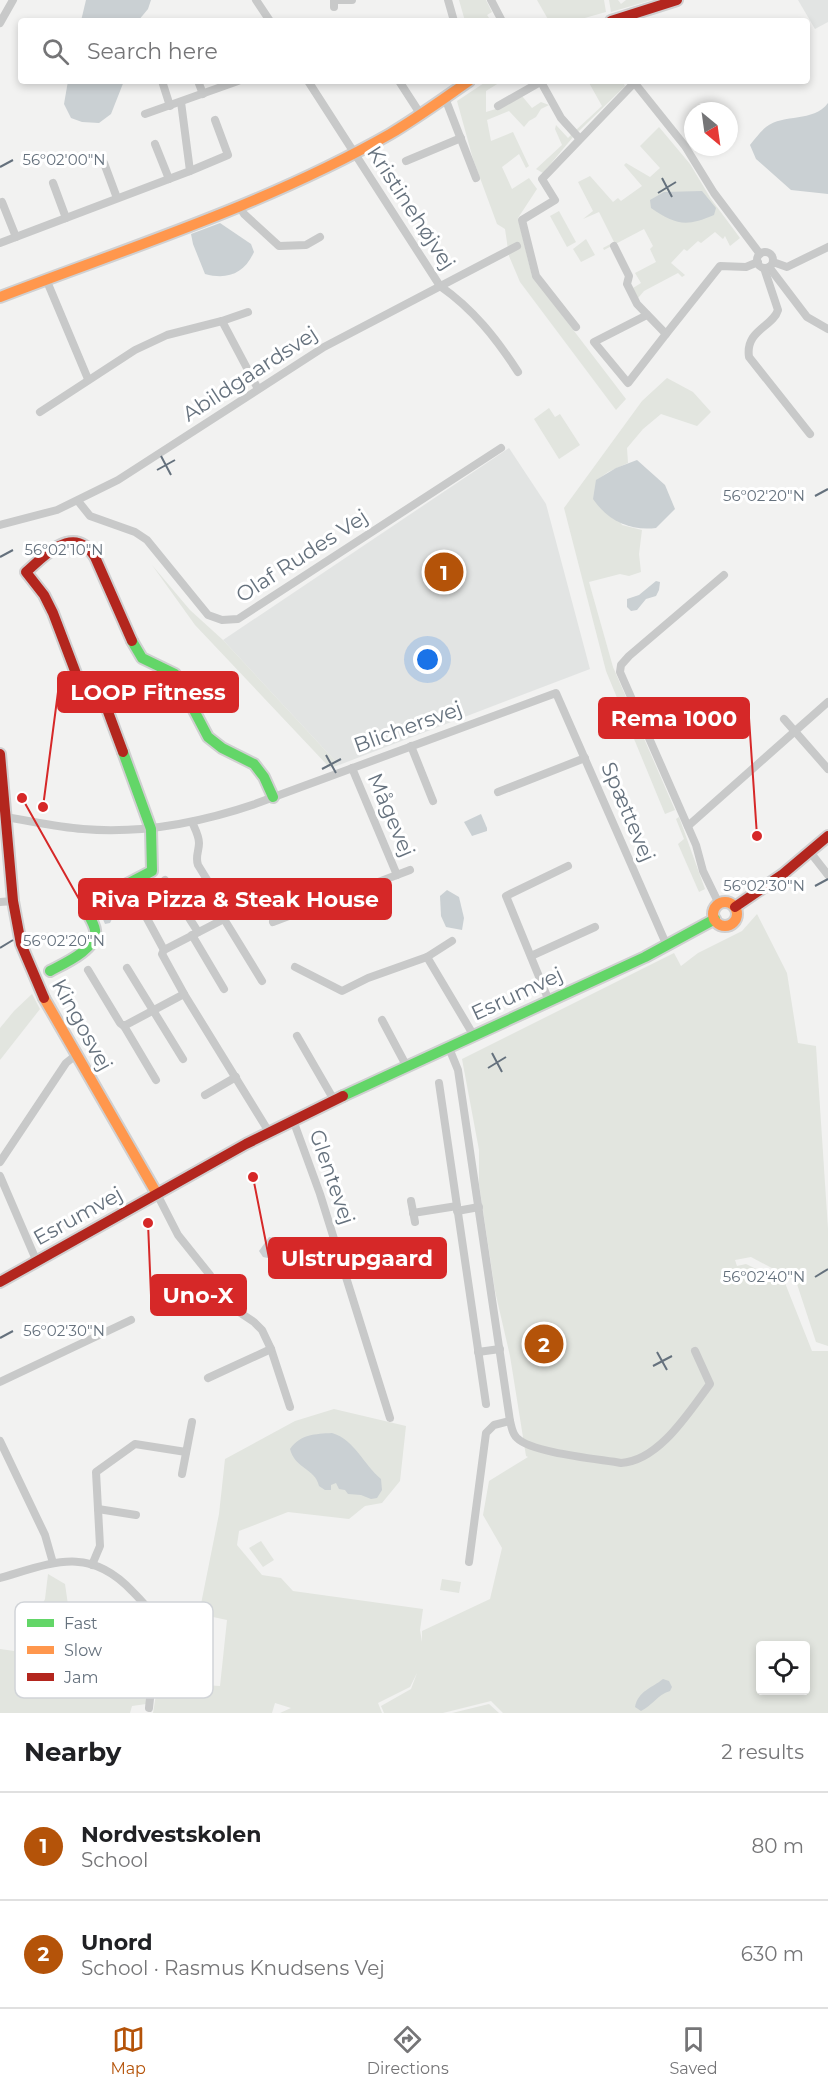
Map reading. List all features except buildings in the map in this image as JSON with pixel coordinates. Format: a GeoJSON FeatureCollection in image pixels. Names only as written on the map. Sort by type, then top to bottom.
{"type":"FeatureCollection","features":[{"type":"Feature","properties":{"kind":"street"},"geometry":{"type":"LineString","coordinates":[[0,23],[13,0]]}},
{"type":"Feature","properties":{"kind":"street"},"geometry":{"type":"LineString","coordinates":[[256,0],[268,18]]}},
{"type":"Feature","properties":{"kind":"street"},"geometry":{"type":"LineString","coordinates":[[334,7],[334,0],[352,0]]}},
{"type":"Feature","properties":{"kind":"street"},"geometry":{"type":"LineString","coordinates":[[448,0],[453,18]]}},
{"type":"Feature","properties":{"kind":"street"},"geometry":{"type":"LineString","coordinates":[[491,0],[500,18]]}},
{"type":"Feature","properties":{"kind":"street"},"geometry":{"type":"LineString","coordinates":[[620,18],[677,0]]}},
{"type":"Feature","properties":{"kind":"street"},"geometry":{"type":"LineString","coordinates":[[163,84],[170,106]]}},
{"type":"Feature","properties":{"kind":"street"},"geometry":{"type":"LineString","coordinates":[[199,84],[203,94]]}},
{"type":"Feature","properties":{"kind":"street"},"geometry":{"type":"LineString","coordinates":[[145,114],[230,84]]}},
{"type":"Feature","properties":{"kind":"street","name":"Kristinehøjvej"},"geometry":{"type":"LineString","coordinates":[[310,84],[440,286],[460,300],[481,321],[518,372]]}},
{"type":"Feature","properties":{"kind":"street"},"geometry":{"type":"LineString","coordinates":[[401,84],[421,115]]}},
{"type":"Feature","properties":{"kind":"street"},"geometry":{"type":"LineString","coordinates":[[0,297],[281,188],[354,153],[421,115],[465,84]]}},
{"type":"Feature","properties":{"kind":"street"},"geometry":{"type":"LineString","coordinates":[[498,106],[536,84]]}},
{"type":"Feature","properties":{"kind":"street"},"geometry":{"type":"LineString","coordinates":[[543,84],[561,118],[579,138]]}},
{"type":"Feature","properties":{"kind":"street"},"geometry":{"type":"LineString","coordinates":[[576,327],[536,276],[522,220],[555,200],[542,179],[631,84]]}},
{"type":"Feature","properties":{"kind":"street"},"geometry":{"type":"LineString","coordinates":[[635,84],[685,146],[714,193],[807,317],[828,329]]}},
{"type":"Feature","properties":{"kind":"street"},"geometry":{"type":"LineString","coordinates":[[445,98],[476,178]]}},
{"type":"Feature","properties":{"kind":"street"},"geometry":{"type":"LineString","coordinates":[[181,102],[190,171]]}},
{"type":"Feature","properties":{"kind":"street"},"geometry":{"type":"LineString","coordinates":[[0,243],[228,155],[215,120]]}},
{"type":"Feature","properties":{"kind":"street"},"geometry":{"type":"LineString","coordinates":[[406,161],[461,138]]}},
{"type":"Feature","properties":{"kind":"street"},"geometry":{"type":"LineString","coordinates":[[154,144],[169,179]]}},
{"type":"Feature","properties":{"kind":"street"},"geometry":{"type":"LineString","coordinates":[[104,163],[117,198]]}},
{"type":"Feature","properties":{"kind":"street"},"geometry":{"type":"LineString","coordinates":[[52,183],[66,218]]}},
{"type":"Feature","properties":{"kind":"street"},"geometry":{"type":"LineString","coordinates":[[2,202],[16,237]]}},
{"type":"Feature","properties":{"kind":"street"},"geometry":{"type":"LineString","coordinates":[[239,206],[244,214],[279,246],[306,245],[320,237]]}},
{"type":"Feature","properties":{"kind":"street","name":"Abildgaardsvej"},"geometry":{"type":"LineString","coordinates":[[0,525],[41,516],[78,501],[118,480],[324,347],[517,246]]}},
{"type":"Feature","properties":{"kind":"street"},"geometry":{"type":"LineString","coordinates":[[614,246],[629,276],[627,284],[637,304],[666,334]]}},
{"type":"Feature","properties":{"kind":"street"},"geometry":{"type":"LineString","coordinates":[[647,315],[594,342],[628,382],[720,266],[787,267],[828,247]]}},
{"type":"Feature","properties":{"kind":"street"},"geometry":{"type":"LineString","coordinates":[[760,254],[770,253],[766,265],[778,310],[775,318],[758,330],[748,349],[749,357],[810,434]]}},
{"type":"Feature","properties":{"kind":"street"},"geometry":{"type":"LineString","coordinates":[[46,279],[88,379]]}},
{"type":"Feature","properties":{"kind":"street"},"geometry":{"type":"LineString","coordinates":[[40,412],[135,350],[167,335],[248,312]]}},
{"type":"Feature","properties":{"kind":"street"},"geometry":{"type":"LineString","coordinates":[[222,321],[258,389]]}},
{"type":"Feature","properties":{"kind":"street","name":"Olaf Rudes Vej"},"geometry":{"type":"LineString","coordinates":[[78,501],[90,516],[135,532],[147,540],[208,615],[222,620],[238,619],[501,448]]}},
{"type":"Feature","properties":{"kind":"street"},"geometry":{"type":"LineString","coordinates":[[50,971],[77,957],[94,939],[96,932],[85,908],[89,904],[152,871],[151,829],[107,709],[83,692],[53,613],[44,595],[26,572],[57,548],[69,542],[77,542],[86,546],[95,557],[136,651],[142,658],[175,674],[207,736],[223,750],[250,761],[264,775],[273,797]]}},
{"type":"Feature","properties":{"kind":"street"},"geometry":{"type":"LineString","coordinates":[[718,904],[688,826],[633,703],[621,672],[621,665],[628,656],[724,575]]}},
{"type":"Feature","properties":{"kind":"street","name":"Blichersvej"},"geometry":{"type":"LineString","coordinates":[[2,817],[81,829],[151,829],[221,816],[556,693]]}},
{"type":"Feature","properties":{"kind":"street","name":"Spættevej"},"geometry":{"type":"LineString","coordinates":[[556,693],[668,946]]}},
{"type":"Feature","properties":{"kind":"street"},"geometry":{"type":"LineString","coordinates":[[688,826],[828,702]]}},
{"type":"Feature","properties":{"kind":"street"},"geometry":{"type":"LineString","coordinates":[[784,719],[828,769]]}},
{"type":"Feature","properties":{"kind":"street"},"geometry":{"type":"LineString","coordinates":[[411,746],[434,801]]}},
{"type":"Feature","properties":{"kind":"street","name":"Kingosvej"},"geometry":{"type":"LineString","coordinates":[[0,754],[2,817],[21,944],[30,969],[76,1055],[157,1194]]}},
{"type":"Feature","properties":{"kind":"street"},"geometry":{"type":"LineString","coordinates":[[498,792],[585,759]]}},
{"type":"Feature","properties":{"kind":"street","name":"Mågevej"},"geometry":{"type":"LineString","coordinates":[[352,768],[397,875]]}},
{"type":"Feature","properties":{"kind":"street"},"geometry":{"type":"LineString","coordinates":[[164,950],[224,919],[227,912],[198,865],[196,857],[199,839],[192,822]]}},
{"type":"Feature","properties":{"kind":"street"},"geometry":{"type":"LineString","coordinates":[[735,907],[783,874],[828,836]]}},
{"type":"Feature","properties":{"kind":"street"},"geometry":{"type":"LineString","coordinates":[[810,852],[828,874]]}},
{"type":"Feature","properties":{"kind":"street"},"geometry":{"type":"LineString","coordinates":[[549,1001],[506,896],[568,866]]}},
{"type":"Feature","properties":{"kind":"street"},"geometry":{"type":"LineString","coordinates":[[273,922],[410,870]]}},
{"type":"Feature","properties":{"kind":"street"},"geometry":{"type":"LineString","coordinates":[[165,880],[224,989]]}},
{"type":"Feature","properties":{"kind":"street"},"geometry":{"type":"LineString","coordinates":[[0,902],[13,901]]}},
{"type":"Feature","properties":{"kind":"street"},"geometry":{"type":"LineString","coordinates":[[725,902],[735,907],[737,915],[731,924],[724,925],[715,919],[714,909],[718,904],[725,902]]}},
{"type":"Feature","properties":{"kind":"street"},"geometry":{"type":"LineString","coordinates":[[144,913],[164,950],[162,954],[184,994],[269,1132]]}},
{"type":"Feature","properties":{"kind":"street"},"geometry":{"type":"LineString","coordinates":[[224,919],[262,981]]}},
{"type":"Feature","properties":{"kind":"street","name":"Esrumvej"},"geometry":{"type":"LineString","coordinates":[[0,1282],[269,1132],[668,946],[715,919]]}},
{"type":"Feature","properties":{"kind":"street"},"geometry":{"type":"LineString","coordinates":[[531,956],[595,927]]}},
{"type":"Feature","properties":{"kind":"street"},"geometry":{"type":"LineString","coordinates":[[295,967],[342,991],[368,978],[428,957],[452,941]]}},
{"type":"Feature","properties":{"kind":"street"},"geometry":{"type":"LineString","coordinates":[[428,957],[474,1036]]}},
{"type":"Feature","properties":{"kind":"street"},"geometry":{"type":"LineString","coordinates":[[127,968],[183,1059]]}},
{"type":"Feature","properties":{"kind":"street"},"geometry":{"type":"LineString","coordinates":[[88,970],[156,1080]]}},
{"type":"Feature","properties":{"kind":"street"},"geometry":{"type":"LineString","coordinates":[[124,1026],[184,994]]}},
{"type":"Feature","properties":{"kind":"street"},"geometry":{"type":"LineString","coordinates":[[382,1020],[407,1067]]}},
{"type":"Feature","properties":{"kind":"street"},"geometry":{"type":"LineString","coordinates":[[297,1036],[334,1100]]}},
{"type":"Feature","properties":{"kind":"street"},"geometry":{"type":"LineString","coordinates":[[449,1048],[458,1070],[510,1421],[516,1437],[522,1442],[549,1451],[629,1463],[657,1447],[671,1435],[710,1383],[694,1351]]}},
{"type":"Feature","properties":{"kind":"street"},"geometry":{"type":"LineString","coordinates":[[0,1162],[66,1064],[76,1055]]}},
{"type":"Feature","properties":{"kind":"street"},"geometry":{"type":"LineString","coordinates":[[205,1095],[236,1077]]}},
{"type":"Feature","properties":{"kind":"street"},"geometry":{"type":"LineString","coordinates":[[439,1083],[486,1404]]}},
{"type":"Feature","properties":{"kind":"street","name":"Glentevej"},"geometry":{"type":"LineString","coordinates":[[293,1120],[320,1194],[390,1418]]}},
{"type":"Feature","properties":{"kind":"street"},"geometry":{"type":"LineString","coordinates":[[0,1176],[37,1262]]}},
{"type":"Feature","properties":{"kind":"street"},"geometry":{"type":"LineString","coordinates":[[157,1194],[178,1235],[210,1275],[221,1298],[262,1330],[271,1349],[290,1407]]}},
{"type":"Feature","properties":{"kind":"street"},"geometry":{"type":"LineString","coordinates":[[411,1201],[415,1222]]}},
{"type":"Feature","properties":{"kind":"street"},"geometry":{"type":"LineString","coordinates":[[413,1213],[479,1207]]}},
{"type":"Feature","properties":{"kind":"street"},"geometry":{"type":"LineString","coordinates":[[0,1382],[131,1320]]}},
{"type":"Feature","properties":{"kind":"street"},"geometry":{"type":"LineString","coordinates":[[208,1378],[271,1349]]}},
{"type":"Feature","properties":{"kind":"street"},"geometry":{"type":"LineString","coordinates":[[478,1352],[500,1349]]}},
{"type":"Feature","properties":{"kind":"street"},"geometry":{"type":"LineString","coordinates":[[469,1562],[486,1433],[494,1425],[510,1421]]}},
{"type":"Feature","properties":{"kind":"street"},"geometry":{"type":"LineString","coordinates":[[182,1474],[192,1422]]}},
{"type":"Feature","properties":{"kind":"street"},"geometry":{"type":"LineString","coordinates":[[0,1441],[45,1534],[53,1563]]}},
{"type":"Feature","properties":{"kind":"street"},"geometry":{"type":"LineString","coordinates":[[92,1565],[100,1546],[96,1472],[135,1444],[186,1452]]}},
{"type":"Feature","properties":{"kind":"street"},"geometry":{"type":"LineString","coordinates":[[98,1509],[136,1515]]}},
{"type":"Feature","properties":{"kind":"street"},"geometry":{"type":"LineString","coordinates":[[0,1578],[68,1560],[92,1565],[118,1576],[143,1602]]}},
{"type":"Feature","properties":{"kind":"street"},"geometry":{"type":"LineString","coordinates":[[149,1708],[150,1698]]}},
{"type":"Feature","properties":{"kind":"shaded area"},"geometry":{"type":"Polygon","coordinates":[[[86,0],[151,0],[148,9],[140,18],[82,18],[86,0]]]}},
{"type":"Feature","properties":{"kind":"shaded area"},"geometry":{"type":"Polygon","coordinates":[[[459,0],[486,0],[492,12],[487,15],[489,18],[464,18],[459,0]]]}},
{"type":"Feature","properties":{"kind":"shaded area"},"geometry":{"type":"Polygon","coordinates":[[[537,0],[604,0],[606,12],[585,18],[547,18],[537,0]]]}},
{"type":"Feature","properties":{"kind":"shaded area"},"geometry":{"type":"Polygon","coordinates":[[[609,0],[618,0],[621,4],[626,0],[652,0],[611,12],[609,0]]]}},
{"type":"Feature","properties":{"kind":"shaded area"},"geometry":{"type":"Polygon","coordinates":[[[798,0],[828,0],[828,22],[815,29],[798,0]]]}},
{"type":"Feature","properties":{"kind":"shaded area"},"geometry":{"type":"Polygon","coordinates":[[[67,84],[123,84],[111,114],[99,123],[82,122],[71,118],[64,104],[67,84]]]}},
{"type":"Feature","properties":{"kind":"shaded area"},"geometry":{"type":"Polygon","coordinates":[[[482,84],[497,84],[486,91],[486,112],[522,96],[532,108],[541,102],[549,105],[541,109],[536,117],[524,127],[509,111],[487,120],[491,141],[513,132],[529,166],[526,168],[519,154],[502,167],[512,189],[529,178],[537,189],[518,218],[532,276],[626,399],[616,410],[520,282],[509,256],[505,229],[497,224],[473,159],[457,101],[482,84]]]}},
{"type":"Feature","properties":{"kind":"shaded area"},"geometry":{"type":"Polygon","coordinates":[[[590,84],[624,84],[625,86],[579,131],[576,130],[602,106],[590,84]]]}},
{"type":"Feature","properties":{"kind":"shaded area"},"geometry":{"type":"Polygon","coordinates":[[[828,103],[828,194],[791,190],[756,159],[750,145],[764,129],[773,123],[807,116],[822,109],[828,103]]]}},
{"type":"Feature","properties":{"kind":"shaded area"},"geometry":{"type":"Polygon","coordinates":[[[556,125],[568,138],[572,134],[573,137],[543,173],[536,169],[562,145],[555,129],[556,125]]]}},
{"type":"Feature","properties":{"kind":"shaded area"},"geometry":{"type":"Polygon","coordinates":[[[659,127],[690,164],[711,199],[740,238],[730,246],[725,236],[723,239],[715,232],[701,243],[698,241],[687,251],[684,249],[671,263],[685,275],[682,277],[678,273],[644,291],[638,298],[633,288],[641,283],[635,273],[656,262],[650,249],[653,246],[644,229],[604,250],[603,248],[614,242],[599,212],[583,219],[593,211],[578,182],[590,176],[613,202],[618,198],[621,201],[642,186],[624,165],[626,163],[650,177],[660,168],[640,146],[659,127]]]}},
{"type":"Feature","properties":{"kind":"shaded area"},"geometry":{"type":"Polygon","coordinates":[[[702,191],[716,208],[714,215],[704,219],[688,223],[675,221],[651,208],[650,200],[664,192],[702,191]]]}},
{"type":"Feature","properties":{"kind":"shaded area"},"geometry":{"type":"Polygon","coordinates":[[[559,211],[576,242],[567,247],[550,216],[559,211]]]}},
{"type":"Feature","properties":{"kind":"shaded area"},"geometry":{"type":"Polygon","coordinates":[[[220,223],[251,244],[254,252],[245,266],[234,274],[213,276],[205,274],[191,234],[220,223]]]}},
{"type":"Feature","properties":{"kind":"shaded area"},"geometry":{"type":"Polygon","coordinates":[[[586,239],[595,255],[581,262],[573,249],[586,239]]]}},
{"type":"Feature","properties":{"kind":"shaded area"},"geometry":{"type":"Polygon","coordinates":[[[667,378],[693,392],[711,412],[697,426],[661,414],[643,429],[627,448],[628,463],[597,480],[622,525],[642,530],[639,554],[641,572],[629,576],[620,574],[589,582],[613,667],[675,810],[665,814],[606,671],[564,508],[642,401],[667,378]]]}},
{"type":"Feature","properties":{"kind":"shaded area"},"geometry":{"type":"Polygon","coordinates":[[[549,408],[555,417],[560,414],[580,445],[559,459],[534,419],[549,408]]]}},
{"type":"Feature","properties":{"kind":"shaded area"},"geometry":{"type":"Polygon","coordinates":[[[509,448],[546,504],[590,669],[339,765],[223,640],[509,448]]]}},
{"type":"Feature","properties":{"kind":"shaded area"},"geometry":{"type":"Polygon","coordinates":[[[637,460],[665,485],[675,509],[656,528],[637,528],[620,523],[599,507],[593,499],[596,480],[616,468],[637,460]]]}},
{"type":"Feature","properties":{"kind":"shaded area"},"geometry":{"type":"Polygon","coordinates":[[[152,565],[190,610],[223,640],[339,765],[330,768],[195,625],[152,565]]]}},
{"type":"Feature","properties":{"kind":"shaded area"},"geometry":{"type":"Polygon","coordinates":[[[656,581],[660,582],[656,596],[646,599],[637,610],[631,611],[627,607],[627,599],[639,595],[656,581]]]}},
{"type":"Feature","properties":{"kind":"shaded area"},"geometry":{"type":"Polygon","coordinates":[[[481,814],[487,831],[472,836],[464,822],[481,814]]]}},
{"type":"Feature","properties":{"kind":"shaded area"},"geometry":{"type":"Polygon","coordinates":[[[679,817],[705,889],[699,892],[678,844],[684,839],[676,819],[679,817]]]}},
{"type":"Feature","properties":{"kind":"shaded area"},"geometry":{"type":"Polygon","coordinates":[[[447,890],[459,897],[464,918],[462,930],[446,927],[441,916],[440,896],[447,890]]]}},
{"type":"Feature","properties":{"kind":"shaded area"},"geometry":{"type":"Polygon","coordinates":[[[117,905],[110,923],[105,924],[101,915],[117,905]]]}},
{"type":"Feature","properties":{"kind":"shaded area"},"geometry":{"type":"Polygon","coordinates":[[[757,914],[787,973],[798,1043],[816,1046],[828,1229],[828,1346],[816,1342],[796,1281],[751,1257],[735,1260],[737,1266],[746,1264],[785,1283],[812,1351],[828,1351],[828,1713],[503,1713],[491,1701],[443,1713],[384,1713],[381,1706],[411,1689],[417,1673],[410,1687],[378,1703],[382,1713],[280,1713],[291,1708],[275,1703],[272,1713],[153,1713],[155,1698],[213,1698],[213,1686],[220,1686],[227,1620],[213,1617],[213,1602],[201,1602],[219,1514],[225,1459],[295,1421],[334,1409],[406,1426],[400,1481],[382,1503],[365,1506],[349,1519],[288,1512],[239,1531],[237,1545],[262,1575],[281,1578],[293,1591],[423,1609],[420,1630],[422,1642],[422,1631],[490,1599],[502,1548],[483,1515],[489,1481],[528,1457],[510,1356],[495,1291],[479,1184],[479,1150],[462,1059],[674,953],[681,966],[698,953],[742,931],[757,914]]]}},
{"type":"Feature","properties":{"kind":"shaded area"},"geometry":{"type":"Polygon","coordinates":[[[32,994],[40,1009],[0,1060],[0,1028],[32,994]]]}},
{"type":"Feature","properties":{"kind":"shaded area"},"geometry":{"type":"Polygon","coordinates":[[[269,1237],[283,1239],[288,1243],[277,1260],[263,1257],[259,1251],[269,1237]]]}},
{"type":"Feature","properties":{"kind":"shaded area"},"geometry":{"type":"Polygon","coordinates":[[[332,1433],[347,1441],[381,1479],[382,1490],[377,1498],[371,1499],[348,1494],[345,1490],[339,1489],[336,1483],[331,1485],[331,1490],[325,1490],[319,1486],[313,1475],[296,1461],[290,1449],[299,1440],[332,1433]]]}},
{"type":"Feature","properties":{"kind":"shaded area"},"geometry":{"type":"Polygon","coordinates":[[[261,1541],[274,1560],[263,1567],[249,1548],[261,1541]]]}},
{"type":"Feature","properties":{"kind":"shaded area"},"geometry":{"type":"Polygon","coordinates":[[[48,1574],[65,1584],[68,1602],[44,1602],[48,1574]]]}},
{"type":"Feature","properties":{"kind":"shaded area"},"geometry":{"type":"Polygon","coordinates":[[[442,1579],[461,1582],[459,1593],[440,1590],[442,1579]]]}},
{"type":"Feature","properties":{"kind":"shaded area"},"geometry":{"type":"Polygon","coordinates":[[[0,1649],[14,1651],[15,1698],[146,1698],[146,1704],[132,1706],[130,1713],[0,1713],[0,1649]]]}},
{"type":"Feature","properties":{"kind":"shaded area"},"geometry":{"type":"Polygon","coordinates":[[[663,1679],[669,1681],[672,1687],[670,1691],[641,1711],[635,1707],[642,1693],[663,1679]]]}},
{"type":"Feature","properties":{"kind":"shaded area"},"geometry":{"type":"Polygon","coordinates":[[[489,1704],[499,1713],[452,1713],[489,1704]]]}},
{"type":"Feature","properties":{"kind":"traffic: fast"},"geometry":{"type":"LineString","coordinates":[[132,641],[142,658],[175,674],[208,737],[222,748],[254,764],[264,777],[273,797]]}},
{"type":"Feature","properties":{"kind":"traffic: fast"},"geometry":{"type":"LineString","coordinates":[[50,971],[71,960],[91,943],[95,930],[85,908],[89,904],[152,871],[151,829],[123,752]]}},
{"type":"Feature","properties":{"kind":"traffic: fast"},"geometry":{"type":"LineString","coordinates":[[343,1096],[645,957],[715,919]]}},
{"type":"Feature","properties":{"kind":"traffic: slow"},"geometry":{"type":"LineString","coordinates":[[0,297],[198,223],[296,182],[390,134],[465,84]]}},
{"type":"Feature","properties":{"kind":"traffic: slow"},"geometry":{"type":"LineString","coordinates":[[725,902],[733,906],[737,914],[733,922],[725,926],[717,922],[713,914],[717,906],[725,902]]}},
{"type":"Feature","properties":{"kind":"traffic: slow"},"geometry":{"type":"LineString","coordinates":[[44,998],[157,1194]]}},
{"type":"Feature","properties":{"kind":"traffic: jam"},"geometry":{"type":"LineString","coordinates":[[620,18],[677,0]]}},
{"type":"Feature","properties":{"kind":"traffic: jam"},"geometry":{"type":"LineString","coordinates":[[123,752],[107,709],[83,692],[53,613],[44,595],[26,572],[61,545],[69,542],[86,547],[95,557],[132,641]]}},
{"type":"Feature","properties":{"kind":"traffic: jam"},"geometry":{"type":"LineString","coordinates":[[0,754],[13,901],[21,944],[44,998]]}},
{"type":"Feature","properties":{"kind":"traffic: jam"},"geometry":{"type":"LineString","coordinates":[[735,907],[783,874],[828,836]]}},
{"type":"Feature","properties":{"kind":"traffic: jam"},"geometry":{"type":"LineString","coordinates":[[0,1282],[246,1144],[343,1096]]}},
{"type":"Feature","properties":{"kind":"place","name":"Nordvestskolen"},"geometry":{"type":"Point","coordinates":[444,572]}},
{"type":"Feature","properties":{"kind":"place","name":"Riva Pizza & Steak House"},"geometry":{"type":"Point","coordinates":[22,798]}},
{"type":"Feature","properties":{"kind":"place","name":"LOOP Fitness"},"geometry":{"type":"Point","coordinates":[43,807]}},
{"type":"Feature","properties":{"kind":"place","name":"Rema 1000"},"geometry":{"type":"Point","coordinates":[757,836]}},
{"type":"Feature","properties":{"kind":"place","name":"Ulstrupgaard"},"geometry":{"type":"Point","coordinates":[253,1177]}},
{"type":"Feature","properties":{"kind":"place","name":"Uno-X"},"geometry":{"type":"Point","coordinates":[148,1223]}},
{"type":"Feature","properties":{"kind":"place","name":"Unord"},"geometry":{"type":"Point","coordinates":[544,1344]}}]}
